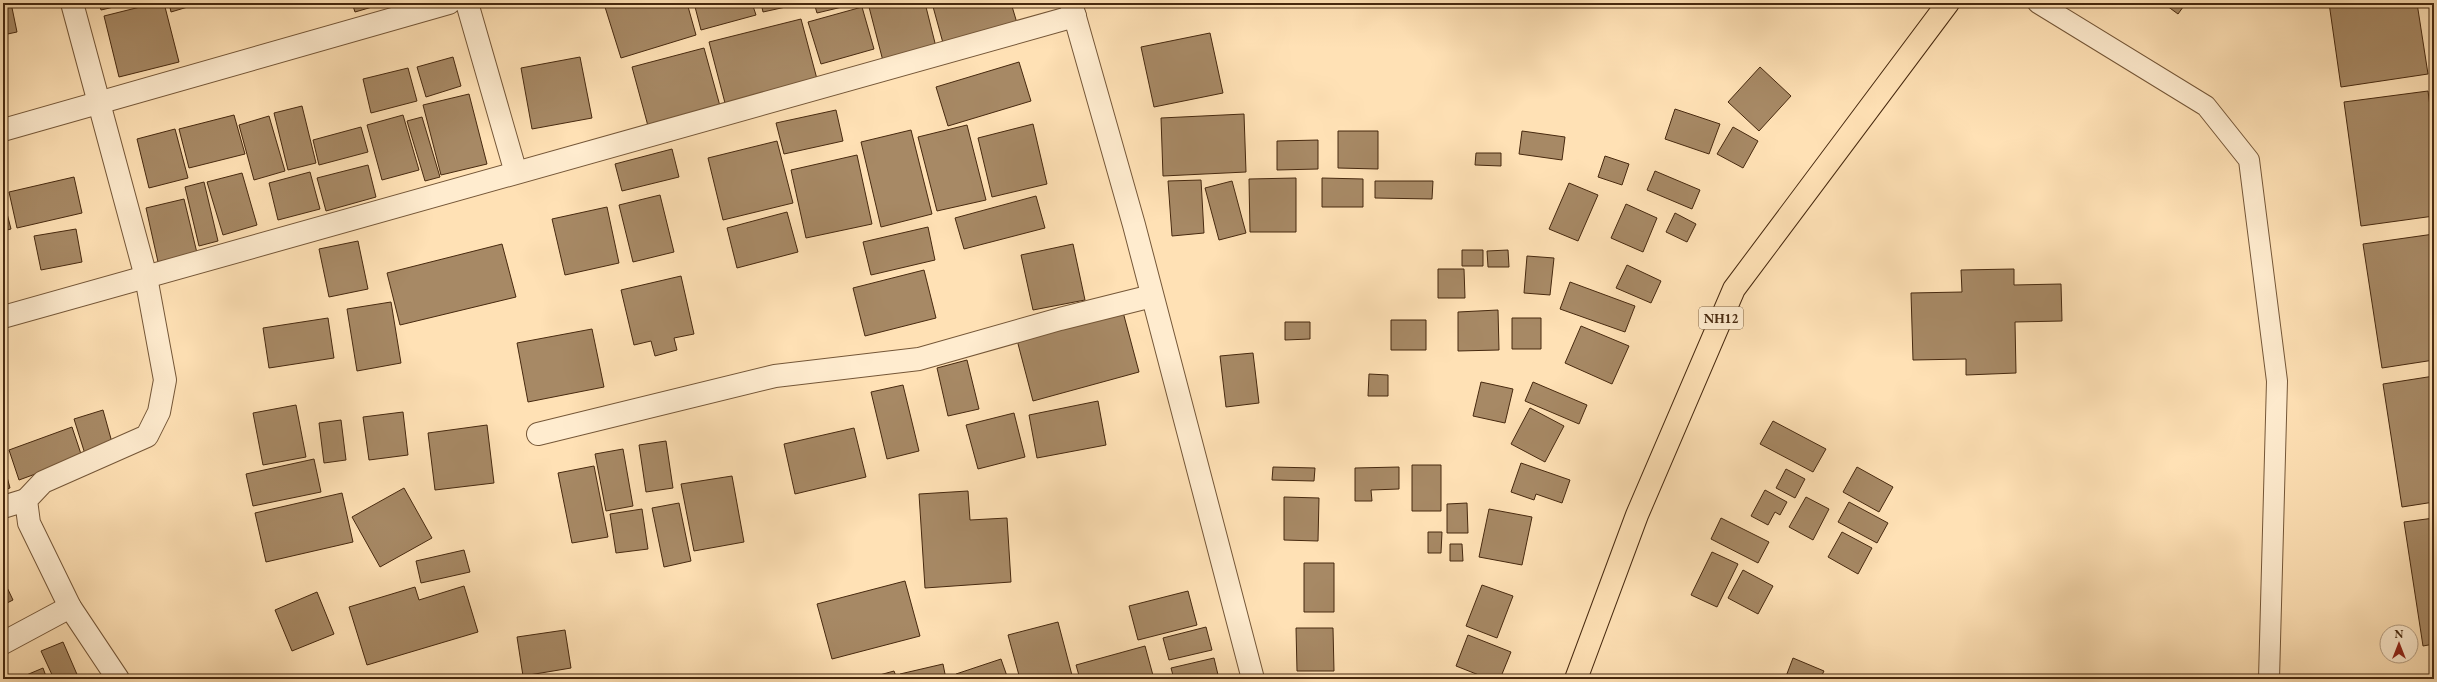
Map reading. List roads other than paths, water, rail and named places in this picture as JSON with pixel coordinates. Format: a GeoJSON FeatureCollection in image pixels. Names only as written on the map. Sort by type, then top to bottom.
{"type":"FeatureCollection","features":[{"type":"Feature","properties":{"kind":"highway","name":"NH12"},"geometry":{"type":"LineString","coordinates":[[1576,679],[1637,515],[1734,289],[1948,3]]}},
{"type":"Feature","properties":{"kind":"street"},"geometry":{"type":"LineString","coordinates":[[3,507],[26,500],[43,482],[147,436],[159,412],[165,380],[146,277],[100,102],[72,3]]}},
{"type":"Feature","properties":{"kind":"street"},"geometry":{"type":"LineString","coordinates":[[3,130],[449,3]]}},
{"type":"Feature","properties":{"kind":"street"},"geometry":{"type":"LineString","coordinates":[[467,3],[516,173]]}},
{"type":"Feature","properties":{"kind":"street"},"geometry":{"type":"LineString","coordinates":[[3,317],[516,173],[1073,10],[1152,296],[1253,679]]}},
{"type":"Feature","properties":{"kind":"street"},"geometry":{"type":"LineString","coordinates":[[538,434],[775,376],[919,359],[1060,319],[1152,296]]}},
{"type":"Feature","properties":{"kind":"street"},"geometry":{"type":"LineString","coordinates":[[26,500],[28,523],[70,607],[118,679]]}},
{"type":"Feature","properties":{"kind":"street"},"geometry":{"type":"LineString","coordinates":[[3,643],[70,607]]}},
{"type":"Feature","properties":{"kind":"lane"},"geometry":{"type":"LineString","coordinates":[[2038,3],[2206,106],[2249,160],[2277,381],[2269,679]]}}]}
